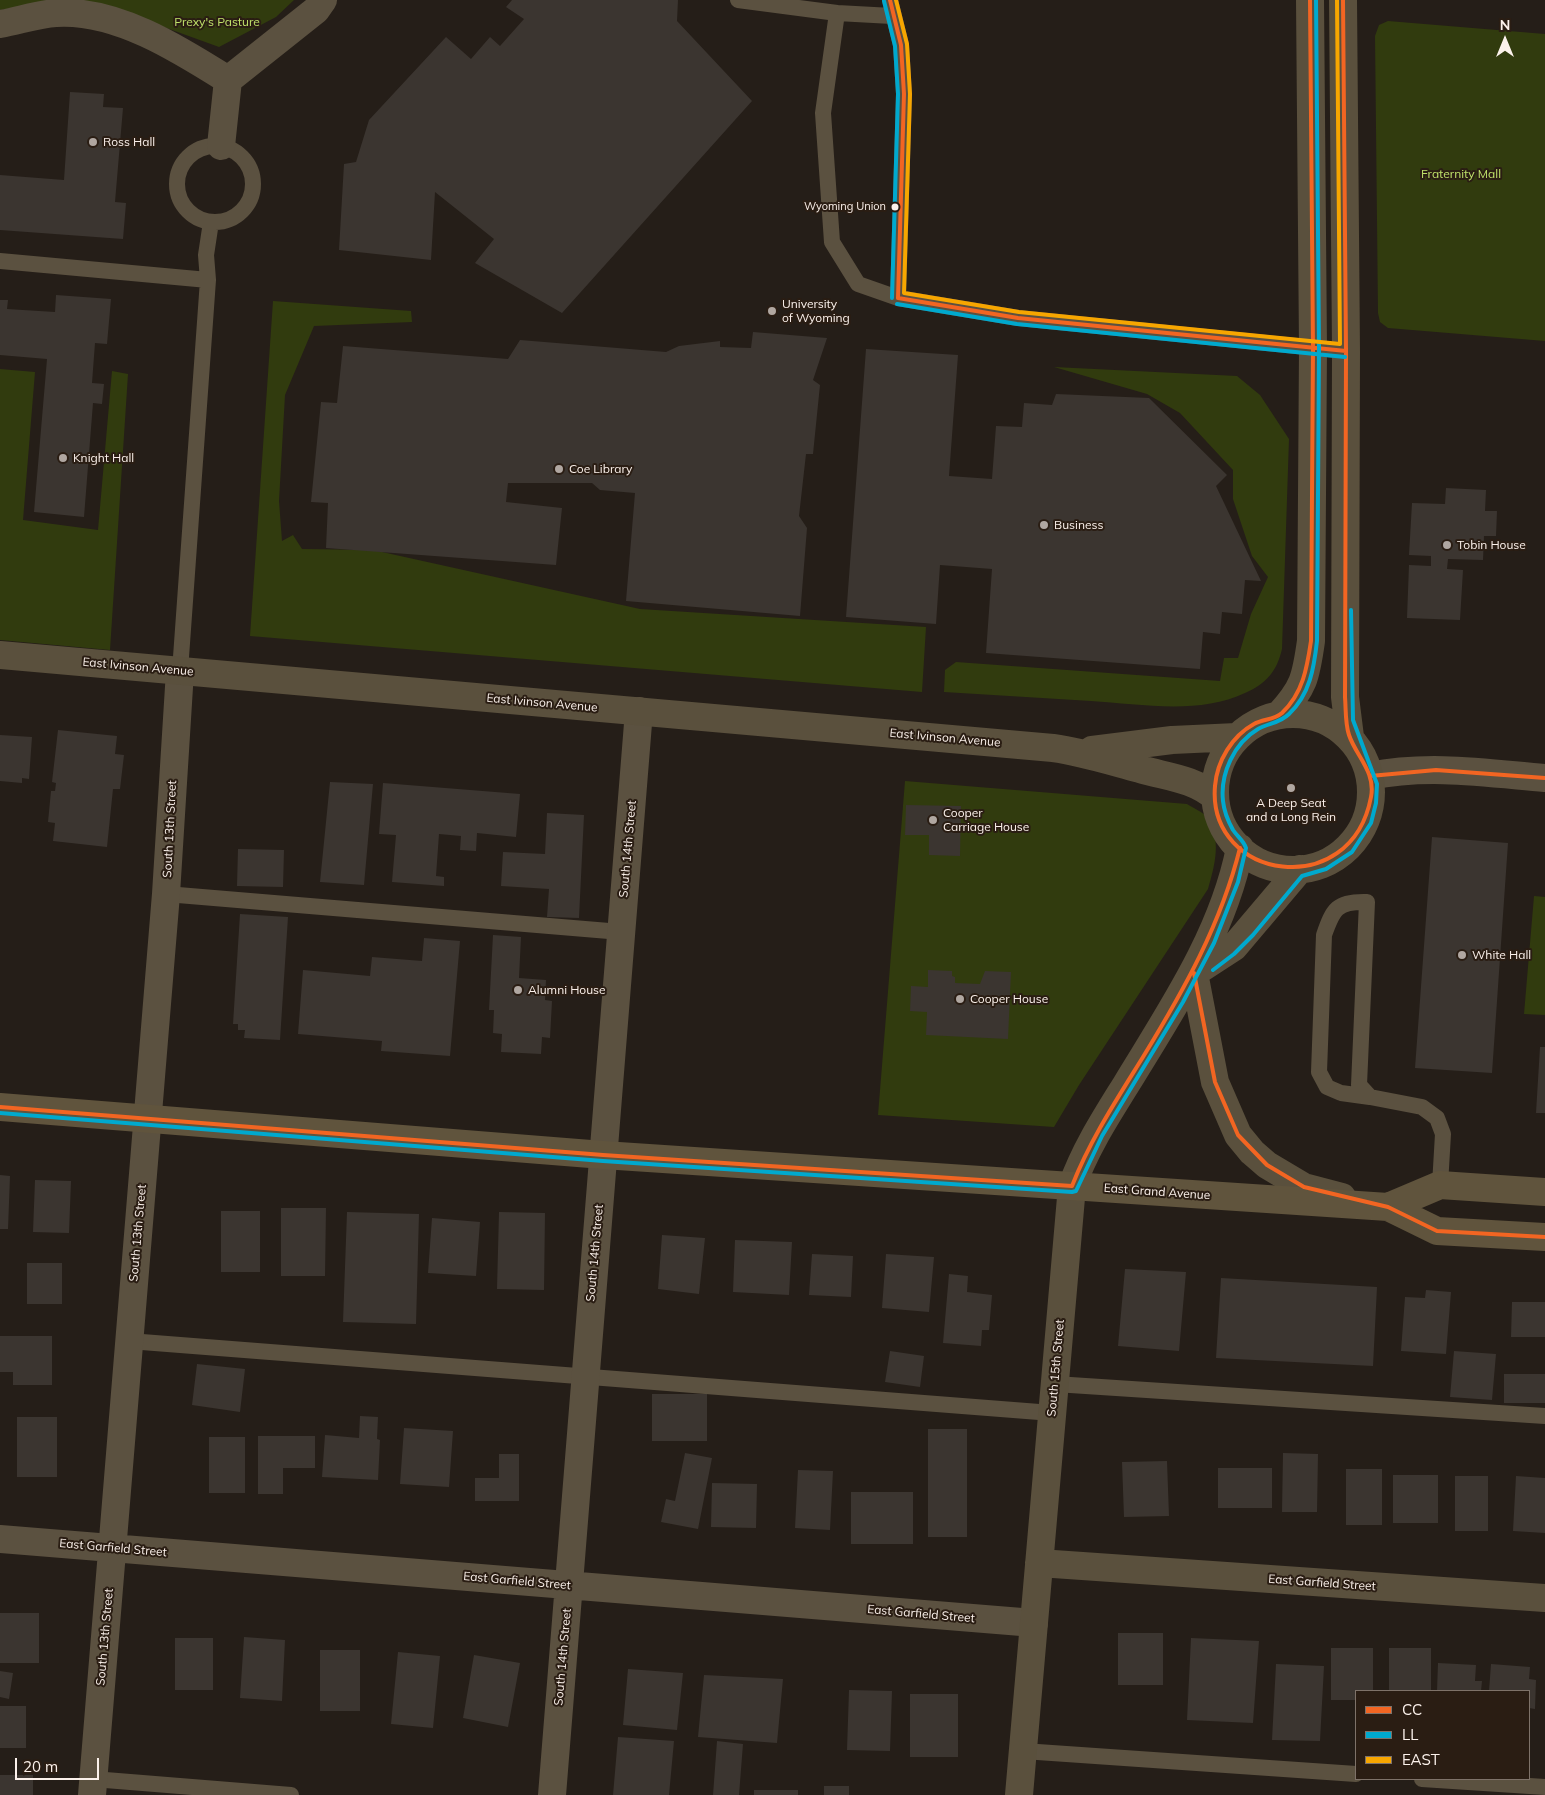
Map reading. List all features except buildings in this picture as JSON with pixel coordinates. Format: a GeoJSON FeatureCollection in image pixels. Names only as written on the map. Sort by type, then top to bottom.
{"type":"FeatureCollection","features":[{"type":"Feature","properties":{"kind":"main road"},"geometry":{"type":"LineString","coordinates":[[1279,715],[1295,698],[1305,678],[1311,641],[1314,348],[1310,0]]}},
{"type":"Feature","properties":{"kind":"main road"},"geometry":{"type":"LineString","coordinates":[[1343,0],[1346,350],[1345,697],[1350,737]]}},
{"type":"Feature","properties":{"kind":"main road","name":"East Ivinson Avenue"},"geometry":{"type":"LineString","coordinates":[[0,655],[1084,752],[1140,769],[1189,780],[1203,787],[1215,797]]}},
{"type":"Feature","properties":{"kind":"main road"},"geometry":{"type":"LineString","coordinates":[[1279,715],[1308,715],[1325,721],[1350,737],[1364,759],[1370,776],[1371,795],[1368,813],[1361,830],[1336,857],[1319,865],[1300,869],[1282,869],[1263,864],[1240,848],[1223,825],[1215,797],[1218,769],[1226,752],[1237,737],[1252,725],[1279,715]]}},
{"type":"Feature","properties":{"kind":"main road","name":"East Ivinson Avenue"},"geometry":{"type":"LineString","coordinates":[[1084,752],[1172,740],[1237,737]]}},
{"type":"Feature","properties":{"kind":"main road","name":"South 15th Street"},"geometry":{"type":"LineString","coordinates":[[1019,1795],[1072,1186],[1090,1142],[1194,973],[1228,892],[1240,848]]}},
{"type":"Feature","properties":{"kind":"main road","name":"South 15th Street"},"geometry":{"type":"LineString","coordinates":[[1194,973],[1234,947],[1300,869]]}},
{"type":"Feature","properties":{"kind":"main road"},"geometry":{"type":"LineString","coordinates":[[1194,973],[1215,1082],[1238,1135],[1252,1152],[1267,1165],[1304,1187],[1388,1207]]}},
{"type":"Feature","properties":{"kind":"main road","name":"East Grand Avenue"},"geometry":{"type":"LineString","coordinates":[[0,1106],[603,1155],[1388,1207],[1437,1231],[1545,1237]]}},
{"type":"Feature","properties":{"kind":"main road","name":"East Grand Avenue"},"geometry":{"type":"LineString","coordinates":[[1388,1207],[1440,1186],[1545,1192]]}},
{"type":"Feature","properties":{"kind":"main road","name":"East Garfield Street"},"geometry":{"type":"LineString","coordinates":[[1039,1563],[1545,1598]]}},
{"type":"Feature","properties":{"kind":"street"},"geometry":{"type":"LineString","coordinates":[[221,146],[228,80],[316,10],[323,0]]}},
{"type":"Feature","properties":{"kind":"street"},"geometry":{"type":"LineString","coordinates":[[0,24],[56,13],[94,16],[147,33],[228,80]]}},
{"type":"Feature","properties":{"kind":"street","name":"South 13th Street"},"geometry":{"type":"LineString","coordinates":[[93,1787],[166,894],[180,671]]}},
{"type":"Feature","properties":{"kind":"street","name":"South 14th Street"},"geometry":{"type":"LineString","coordinates":[[552,1795],[639,711]]}},
{"type":"Feature","properties":{"kind":"street"},"geometry":{"type":"LineString","coordinates":[[1370,776],[1399,770],[1445,770],[1545,778]]}},
{"type":"Feature","properties":{"kind":"street","name":"East Garfield Street"},"geometry":{"type":"LineString","coordinates":[[0,1539],[1034,1622]]}},
{"type":"Feature","properties":{"kind":"lane"},"geometry":{"type":"LineString","coordinates":[[738,0],[837,13],[892,8],[900,46],[904,94],[898,298]]}},
{"type":"Feature","properties":{"kind":"lane"},"geometry":{"type":"LineString","coordinates":[[837,13],[823,113],[832,242],[858,284],[898,298],[1018,318],[1346,350]]}},
{"type":"Feature","properties":{"kind":"lane"},"geometry":{"type":"LineString","coordinates":[[209,146],[221,146],[234,150],[244,158],[251,170],[254,183],[252,196],[241,212],[224,221],[210,222],[189,212],[179,197],[177,179],[181,167],[188,157],[197,150],[209,146]]}},
{"type":"Feature","properties":{"kind":"lane"},"geometry":{"type":"LineString","coordinates":[[180,671],[208,280],[206,255],[210,222]]}},
{"type":"Feature","properties":{"kind":"lane"},"geometry":{"type":"LineString","coordinates":[[0,261],[208,280]]}},
{"type":"Feature","properties":{"kind":"lane"},"geometry":{"type":"LineString","coordinates":[[166,894],[621,932]]}},
{"type":"Feature","properties":{"kind":"lane"},"geometry":{"type":"LineString","coordinates":[[1370,1097],[1359,1085],[1358,1063],[1367,902],[1353,901],[1340,905],[1331,915],[1324,934],[1319,1072],[1327,1088],[1340,1093],[1422,1107],[1437,1118],[1443,1134],[1440,1186]]}},
{"type":"Feature","properties":{"kind":"lane"},"geometry":{"type":"LineString","coordinates":[[129,1341],[1052,1413]]}},
{"type":"Feature","properties":{"kind":"lane"},"geometry":{"type":"LineString","coordinates":[[1055,1384],[1545,1416]]}},
{"type":"Feature","properties":{"kind":"lane"},"geometry":{"type":"LineString","coordinates":[[1023,1751],[1355,1774]]}},
{"type":"Feature","properties":{"kind":"lane"},"geometry":{"type":"LineString","coordinates":[[1437,1780],[1545,1787]]}},
{"type":"Feature","properties":{"kind":"lane"},"geometry":{"type":"LineString","coordinates":[[93,1787],[291,1795]]}},
{"type":"Feature","properties":{"kind":"green space","name":"Prexy's Pasture"},"geometry":{"type":"Polygon","coordinates":[[[0,0],[294,0],[276,17],[219,47],[128,14],[64,1],[0,10],[0,0]]]}},
{"type":"Feature","properties":{"kind":"green space","name":"Fraternity Mall"},"geometry":{"type":"Polygon","coordinates":[[[1388,21],[1545,34],[1545,341],[1388,328],[1380,322],[1378,313],[1375,36],[1379,25],[1388,21]]]}},
{"type":"Feature","properties":{"kind":"green space"},"geometry":{"type":"Polygon","coordinates":[[[273,301],[411,311],[412,322],[314,326],[285,395],[279,501],[282,541],[293,535],[302,549],[373,550],[640,609],[926,627],[922,692],[250,636],[273,301]]]}},
{"type":"Feature","properties":{"kind":"green space"},"geometry":{"type":"Polygon","coordinates":[[[1054,367],[1237,376],[1260,395],[1289,439],[1282,649],[1274,670],[1259,685],[1227,700],[1189,706],[1149,706],[944,692],[945,670],[956,662],[1220,681],[1224,658],[1238,658],[1251,614],[1268,577],[1252,556],[1233,499],[1233,470],[1180,413],[1147,394],[1054,367]]]}},
{"type":"Feature","properties":{"kind":"green space"},"geometry":{"type":"Polygon","coordinates":[[[0,369],[35,372],[23,520],[98,530],[112,371],[128,374],[110,650],[0,640],[0,369]]]}},
{"type":"Feature","properties":{"kind":"green space"},"geometry":{"type":"Polygon","coordinates":[[[905,781],[1187,804],[1205,815],[1212,825],[1216,852],[1208,889],[1079,1085],[1054,1127],[878,1115],[905,781]]]}},
{"type":"Feature","properties":{"kind":"green space"},"geometry":{"type":"Polygon","coordinates":[[[1534,896],[1545,897],[1545,1015],[1524,1014],[1534,896]]]}},
{"type":"Feature","properties":{"kind":"transit line","name":"CC"},"geometry":{"type":"LineString","coordinates":[[890,0],[901,45],[904,94],[898,298]]}},
{"type":"Feature","properties":{"kind":"transit line","name":"EAST"},"geometry":{"type":"LineString","coordinates":[[896,0],[907,44],[910,94],[904,293],[1019,312],[1340,344],[1337,0]]}},
{"type":"Feature","properties":{"kind":"transit line","name":"CC"},"geometry":{"type":"LineString","coordinates":[[1310,0],[1313,348],[1311,641],[1306,670],[1295,697],[1282,713],[1254,724],[1239,735],[1222,759],[1215,786],[1219,818],[1233,842],[1256,859],[1282,866],[1311,865],[1337,853],[1358,831],[1371,797],[1372,788],[1368,772],[1349,735],[1346,721],[1345,697],[1346,351],[1343,0]]}},
{"type":"Feature","properties":{"kind":"transit line","name":"LL"},"geometry":{"type":"LineString","coordinates":[[0,1113],[603,1161],[1076,1191],[1102,1136],[1183,1002],[1214,943],[1238,882],[1246,848],[1231,827],[1226,816],[1223,791],[1226,770],[1230,760],[1249,735],[1289,714],[1302,698],[1312,671],[1317,641],[1319,348],[1316,0]]}},
{"type":"Feature","properties":{"kind":"transit line","name":"LL"},"geometry":{"type":"LineString","coordinates":[[884,1],[895,46],[898,94],[892,298]]}},
{"type":"Feature","properties":{"kind":"transit line","name":"CC"},"geometry":{"type":"LineString","coordinates":[[898,298],[1018,318],[1346,351]]}},
{"type":"Feature","properties":{"kind":"transit line","name":"LL"},"geometry":{"type":"LineString","coordinates":[[897,304],[1017,324],[1345,357]]}},
{"type":"Feature","properties":{"kind":"transit line","name":"LL"},"geometry":{"type":"LineString","coordinates":[[1213,970],[1234,954],[1253,935],[1302,876],[1326,869],[1352,852],[1371,823],[1376,803],[1377,784],[1353,720],[1351,610]]}},
{"type":"Feature","properties":{"kind":"transit line","name":"CC"},"geometry":{"type":"LineString","coordinates":[[1370,776],[1436,770],[1545,778]]}},
{"type":"Feature","properties":{"kind":"transit line","name":"CC"},"geometry":{"type":"LineString","coordinates":[[0,1107],[603,1155],[1072,1186],[1096,1136],[1173,1007],[1200,956],[1223,903],[1240,848]]}},
{"type":"Feature","properties":{"kind":"transit line","name":"CC"},"geometry":{"type":"LineString","coordinates":[[1194,973],[1215,1082],[1238,1135],[1267,1165],[1304,1187],[1388,1207],[1437,1231],[1545,1237]]}},
{"type":"Feature","properties":{"kind":"place","name":"Ross Hall"},"geometry":{"type":"Point","coordinates":[93,142]}},
{"type":"Feature","properties":{"kind":"place","name":"Wyoming Union"},"geometry":{"type":"Point","coordinates":[895,207]}},
{"type":"Feature","properties":{"kind":"place","name":"University of Wyoming"},"geometry":{"type":"Point","coordinates":[772,311]}},
{"type":"Feature","properties":{"kind":"place","name":"Knight Hall"},"geometry":{"type":"Point","coordinates":[63,458]}},
{"type":"Feature","properties":{"kind":"place","name":"Coe Library"},"geometry":{"type":"Point","coordinates":[559,469]}},
{"type":"Feature","properties":{"kind":"place","name":"Business"},"geometry":{"type":"Point","coordinates":[1044,525]}},
{"type":"Feature","properties":{"kind":"place","name":"Tobin House"},"geometry":{"type":"Point","coordinates":[1447,545]}},
{"type":"Feature","properties":{"kind":"place","name":"A Deep Seat and a Long Rein"},"geometry":{"type":"Point","coordinates":[1291,788]}},
{"type":"Feature","properties":{"kind":"place","name":"Cooper Carriage House"},"geometry":{"type":"Point","coordinates":[933,820]}},
{"type":"Feature","properties":{"kind":"place","name":"White Hall"},"geometry":{"type":"Point","coordinates":[1462,955]}},
{"type":"Feature","properties":{"kind":"place","name":"Alumni House"},"geometry":{"type":"Point","coordinates":[518,990]}},
{"type":"Feature","properties":{"kind":"place","name":"Cooper House"},"geometry":{"type":"Point","coordinates":[960,999]}}]}
